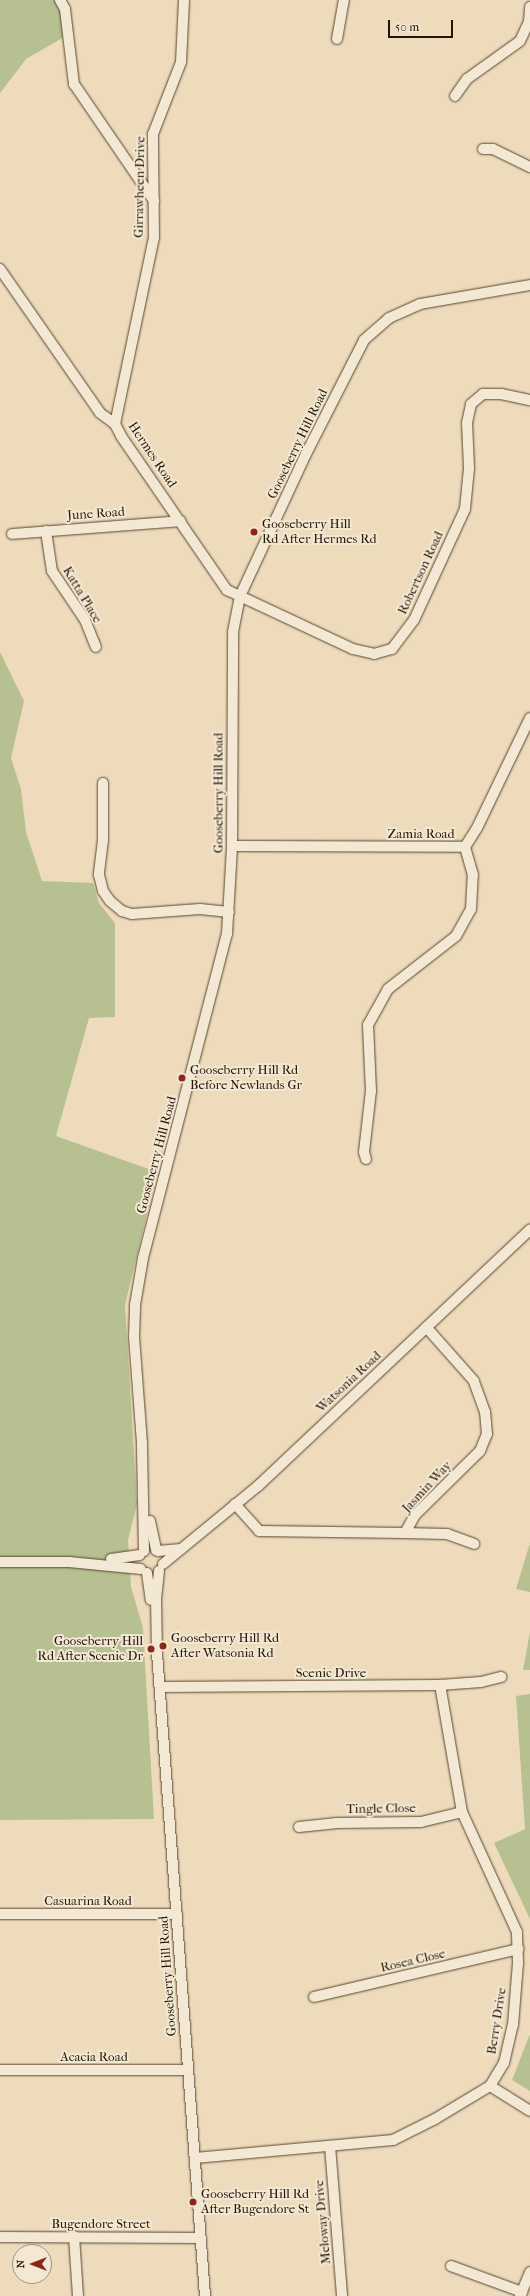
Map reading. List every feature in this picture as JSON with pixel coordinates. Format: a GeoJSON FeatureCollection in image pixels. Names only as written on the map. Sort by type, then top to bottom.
{"type":"FeatureCollection","features":[{"type":"Feature","properties":{"kind":"street"},"geometry":{"type":"LineString","coordinates":[[60,0],[65,9],[74,84],[155,201]]}},
{"type":"Feature","properties":{"kind":"street","name":"Girrawheen Drive"},"geometry":{"type":"LineString","coordinates":[[115,424],[154,238],[155,201],[153,134],[181,62],[184,0]]}},
{"type":"Feature","properties":{"kind":"street"},"geometry":{"type":"LineString","coordinates":[[337,39],[344,0]]}},
{"type":"Feature","properties":{"kind":"street"},"geometry":{"type":"LineString","coordinates":[[455,96],[468,79],[520,40],[529,22],[530,7]]}},
{"type":"Feature","properties":{"kind":"street"},"geometry":{"type":"LineString","coordinates":[[483,149],[493,149],[530,166]]}},
{"type":"Feature","properties":{"kind":"street","name":"Hermes Road"},"geometry":{"type":"LineString","coordinates":[[0,269],[100,413],[115,424],[121,436],[181,521],[223,585],[240,596]]}},
{"type":"Feature","properties":{"kind":"street","name":"Gooseberry Hill Road"},"geometry":{"type":"LineString","coordinates":[[157,1654],[153,1639],[152,1604],[144,1571],[138,1562],[142,1553],[142,1443],[133,1326],[138,1280],[223,952],[230,912],[232,846],[233,632],[240,596],[306,454],[364,340],[389,318],[420,304],[530,285]]}},
{"type":"Feature","properties":{"kind":"street","name":"Robertson Road"},"geometry":{"type":"LineString","coordinates":[[240,596],[353,649],[374,654],[392,649],[414,620],[465,509],[470,468],[467,423],[472,404],[483,394],[501,394],[530,400]]}},
{"type":"Feature","properties":{"kind":"street","name":"June Road"},"geometry":{"type":"LineString","coordinates":[[12,534],[181,521]]}},
{"type":"Feature","properties":{"kind":"street","name":"Katta Place"},"geometry":{"type":"LineString","coordinates":[[46,531],[52,571],[85,620],[96,647]]}},
{"type":"Feature","properties":{"kind":"street","name":"Zamia Road"},"geometry":{"type":"LineString","coordinates":[[232,846],[465,847],[477,828],[530,718]]}},
{"type":"Feature","properties":{"kind":"street"},"geometry":{"type":"LineString","coordinates":[[103,783],[103,840],[99,875],[103,891],[110,901],[122,911],[132,914],[200,909],[230,912]]}},
{"type":"Feature","properties":{"kind":"street"},"geometry":{"type":"LineString","coordinates":[[366,1159],[364,1152],[371,1091],[368,1025],[388,989],[456,936],[471,909],[473,874],[465,847]]}},
{"type":"Feature","properties":{"kind":"street","name":"Watsonia Road"},"geometry":{"type":"LineString","coordinates":[[161,1567],[258,1486],[530,1230]]}},
{"type":"Feature","properties":{"kind":"street","name":"Jasmin Way"},"geometry":{"type":"LineString","coordinates":[[235,1504],[259,1531],[405,1533],[415,1515],[480,1451],[487,1434],[485,1412],[474,1381],[426,1327]]}},
{"type":"Feature","properties":{"kind":"street","name":"Gooseberry Hill Road"},"geometry":{"type":"LineString","coordinates":[[142,1443],[148,1478],[151,1532],[161,1567],[156,1598],[157,1654],[205,2296]]}},
{"type":"Feature","properties":{"kind":"street"},"geometry":{"type":"LineString","coordinates":[[405,1533],[447,1534],[474,1544]]}},
{"type":"Feature","properties":{"kind":"street"},"geometry":{"type":"LineString","coordinates":[[69,1562],[88,1558],[120,1559],[157,1550],[182,1549]]}},
{"type":"Feature","properties":{"kind":"street"},"geometry":{"type":"LineString","coordinates":[[0,1562],[69,1562],[144,1571],[161,1567]]}},
{"type":"Feature","properties":{"kind":"street","name":"Scenic Drive"},"geometry":{"type":"LineString","coordinates":[[160,1687],[440,1685],[481,1682],[501,1677]]}},
{"type":"Feature","properties":{"kind":"street","name":"Berry Drive"},"geometry":{"type":"LineString","coordinates":[[195,2158],[393,2140],[435,2120],[490,2086],[504,2063],[513,2025],[518,1949],[517,1932],[510,1913],[462,1812],[440,1685]]}},
{"type":"Feature","properties":{"kind":"street","name":"Tingle Close"},"geometry":{"type":"LineString","coordinates":[[299,1827],[335,1823],[421,1822],[462,1812]]}},
{"type":"Feature","properties":{"kind":"street","name":"Casuarina Road"},"geometry":{"type":"LineString","coordinates":[[0,1914],[177,1914]]}},
{"type":"Feature","properties":{"kind":"street","name":"Rosea Close"},"geometry":{"type":"LineString","coordinates":[[314,1997],[518,1949]]}},
{"type":"Feature","properties":{"kind":"street","name":"Acacia Road"},"geometry":{"type":"LineString","coordinates":[[0,2070],[188,2070]]}},
{"type":"Feature","properties":{"kind":"street"},"geometry":{"type":"LineString","coordinates":[[490,2086],[530,2111]]}},
{"type":"Feature","properties":{"kind":"street","name":"Meloway Drive"},"geometry":{"type":"LineString","coordinates":[[330,2146],[342,2296]]}},
{"type":"Feature","properties":{"kind":"street"},"geometry":{"type":"LineString","coordinates":[[74,2236],[78,2296]]}},
{"type":"Feature","properties":{"kind":"street","name":"Bugendore Street"},"geometry":{"type":"LineString","coordinates":[[0,2237],[74,2236],[201,2238]]}},
{"type":"Feature","properties":{"kind":"street"},"geometry":{"type":"LineString","coordinates":[[451,2266],[521,2294],[530,2272]]}},
{"type":"Feature","properties":{"kind":"green space"},"geometry":{"type":"Polygon","coordinates":[[[0,0],[56,0],[62,11],[64,37],[26,59],[0,93],[0,0]]]}},
{"type":"Feature","properties":{"kind":"green space"},"geometry":{"type":"Polygon","coordinates":[[[0,652],[24,701],[11,758],[21,789],[26,832],[42,881],[93,883],[99,903],[115,923],[115,1017],[89,1018],[56,1136],[157,1172],[125,1305],[137,1504],[128,1540],[131,1587],[143,1628],[154,1819],[0,1820],[0,652]]]}},
{"type":"Feature","properties":{"kind":"green space"},"geometry":{"type":"Polygon","coordinates":[[[530,1543],[530,1592],[516,1589],[530,1543]]]}},
{"type":"Feature","properties":{"kind":"green space"},"geometry":{"type":"Polygon","coordinates":[[[530,1632],[530,1670],[523,1670],[530,1632]]]}},
{"type":"Feature","properties":{"kind":"green space"},"geometry":{"type":"Polygon","coordinates":[[[530,1694],[530,1919],[494,1843],[525,1829],[516,1696],[530,1694]]]}},
{"type":"Feature","properties":{"kind":"green space"},"geometry":{"type":"Polygon","coordinates":[[[530,2034],[530,2091],[512,2080],[530,2034]]]}},
{"type":"Feature","properties":{"kind":"place","name":"Gooseberry Hill Rd After Hermes Rd"},"geometry":{"type":"Point","coordinates":[254,532]}},
{"type":"Feature","properties":{"kind":"place","name":"Gooseberry Hill Rd Before Newlands Gr"},"geometry":{"type":"Point","coordinates":[182,1078]}},
{"type":"Feature","properties":{"kind":"place","name":"Gooseberry Hill Rd After Watsonia Rd"},"geometry":{"type":"Point","coordinates":[163,1646]}},
{"type":"Feature","properties":{"kind":"place","name":"Gooseberry Hill Rd After Scenic Dr"},"geometry":{"type":"Point","coordinates":[151,1649]}},
{"type":"Feature","properties":{"kind":"place","name":"Gooseberry Hill Rd After Bugendore St"},"geometry":{"type":"Point","coordinates":[193,2202]}}]}
